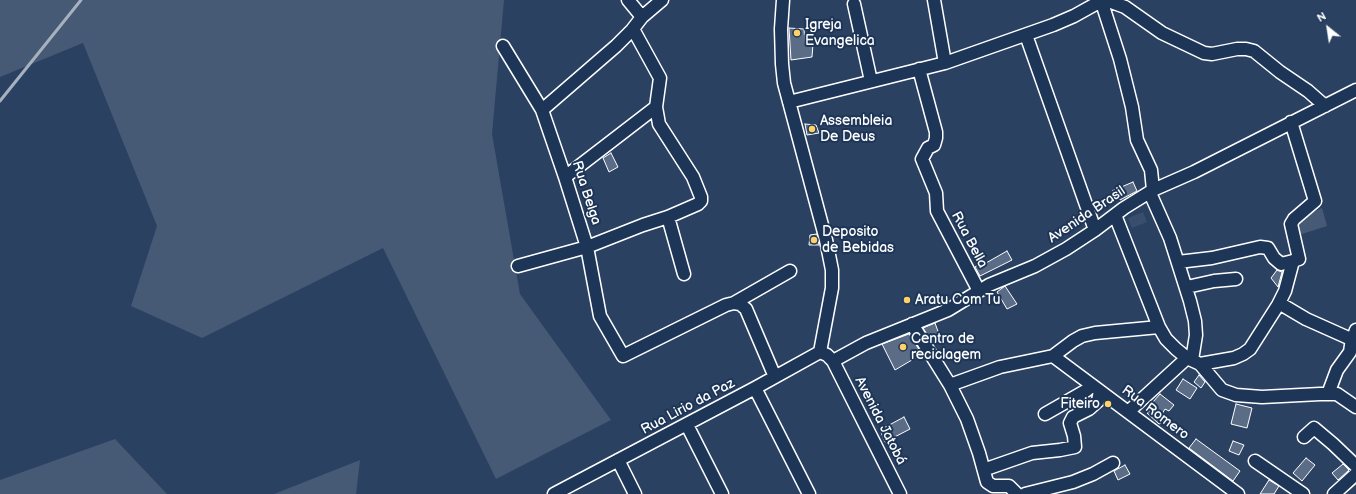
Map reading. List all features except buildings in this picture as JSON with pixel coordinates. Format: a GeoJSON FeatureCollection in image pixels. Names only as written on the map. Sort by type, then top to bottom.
{"type":"FeatureCollection","features":[{"type":"Feature","properties":{"kind":"street"},"geometry":{"type":"LineString","coordinates":[[628,0],[642,17]]}},
{"type":"Feature","properties":{"kind":"street"},"geometry":{"type":"LineString","coordinates":[[542,110],[616,46],[633,29],[642,17],[662,0]]}},
{"type":"Feature","properties":{"kind":"street"},"geometry":{"type":"LineString","coordinates":[[783,0],[781,29],[784,83],[826,240],[832,270],[830,302],[820,352],[827,355],[833,361]]}},
{"type":"Feature","properties":{"kind":"street"},"geometry":{"type":"LineString","coordinates":[[934,0],[945,63]]}},
{"type":"Feature","properties":{"kind":"street"},"geometry":{"type":"LineString","coordinates":[[789,102],[945,63],[1026,35],[1074,16],[1103,0],[1125,6],[1162,33],[1204,53],[1212,54],[1237,49],[1254,51],[1280,72],[1308,91],[1325,106]]}},
{"type":"Feature","properties":{"kind":"street"},"geometry":{"type":"LineString","coordinates":[[1103,0],[1132,107],[1137,140],[1151,170],[1151,191],[1170,238],[1187,287],[1195,321],[1196,335],[1193,361]]}},
{"type":"Feature","properties":{"kind":"street"},"geometry":{"type":"LineString","coordinates":[[854,4],[871,81]]}},
{"type":"Feature","properties":{"kind":"street"},"geometry":{"type":"LineString","coordinates":[[518,266],[587,247],[668,217],[701,202],[701,197],[693,176],[659,124],[656,107],[660,78],[633,29]]}},
{"type":"Feature","properties":{"kind":"street"},"geometry":{"type":"LineString","coordinates":[[1026,35],[1095,230]]}},
{"type":"Feature","properties":{"kind":"street","name":"Rua Belga"},"geometry":{"type":"LineString","coordinates":[[503,46],[542,110],[566,177],[587,247],[600,316],[623,356],[726,305],[734,303]]}},
{"type":"Feature","properties":{"kind":"street","name":"Rua Bella"},"geometry":{"type":"LineString","coordinates":[[919,69],[936,132],[934,145],[928,148],[922,159],[936,193],[937,211],[978,291]]}},
{"type":"Feature","properties":{"kind":"street","name":"Avenida Brasil"},"geometry":{"type":"LineString","coordinates":[[833,361],[866,343],[948,310],[978,291],[1035,266],[1066,249],[1151,191],[1194,172],[1356,90]]}},
{"type":"Feature","properties":{"kind":"street"},"geometry":{"type":"LineString","coordinates":[[566,177],[656,107]]}},
{"type":"Feature","properties":{"kind":"street"},"geometry":{"type":"LineString","coordinates":[[1178,262],[1212,258],[1260,247],[1268,248],[1274,258],[1281,264],[1299,259],[1291,224],[1294,219],[1315,201],[1291,122]]}},
{"type":"Feature","properties":{"kind":"street"},"geometry":{"type":"LineString","coordinates":[[1115,216],[1159,327],[1166,339],[1176,349],[1193,361],[1222,390],[1236,396],[1262,397],[1337,394],[1356,407]]}},
{"type":"Feature","properties":{"kind":"street"},"geometry":{"type":"LineString","coordinates":[[668,217],[684,274]]}},
{"type":"Feature","properties":{"kind":"street"},"geometry":{"type":"LineString","coordinates":[[1128,412],[1193,361],[1234,358],[1250,349],[1280,302],[1285,291],[1293,261]]}},
{"type":"Feature","properties":{"kind":"street"},"geometry":{"type":"LineString","coordinates":[[734,303],[790,271]]}},
{"type":"Feature","properties":{"kind":"street"},"geometry":{"type":"LineString","coordinates":[[1187,287],[1236,278]]}},
{"type":"Feature","properties":{"kind":"street"},"geometry":{"type":"LineString","coordinates":[[1280,302],[1306,319],[1355,335],[1350,352],[1337,370],[1328,394]]}},
{"type":"Feature","properties":{"kind":"street"},"geometry":{"type":"LineString","coordinates":[[734,303],[740,304],[746,309],[775,377]]}},
{"type":"Feature","properties":{"kind":"street"},"geometry":{"type":"LineString","coordinates":[[912,324],[950,385],[967,419],[979,453],[986,480],[990,485],[1009,486],[1017,494]]}},
{"type":"Feature","properties":{"kind":"street"},"geometry":{"type":"LineString","coordinates":[[950,385],[1000,367],[1053,356],[1082,336],[1095,333],[1159,327]]}},
{"type":"Feature","properties":{"kind":"street","name":"Rua Lirio da Paz"},"geometry":{"type":"LineString","coordinates":[[554,494],[687,425],[820,352]]}},
{"type":"Feature","properties":{"kind":"street","name":"Rua Romero"},"geometry":{"type":"LineString","coordinates":[[1053,356],[1238,494]]}},
{"type":"Feature","properties":{"kind":"street","name":"Avenida Jatobá"},"geometry":{"type":"LineString","coordinates":[[833,361],[900,494]]}},
{"type":"Feature","properties":{"kind":"street"},"geometry":{"type":"LineString","coordinates":[[756,388],[809,494]]}},
{"type":"Feature","properties":{"kind":"street"},"geometry":{"type":"LineString","coordinates":[[983,468],[996,466],[1032,453],[1075,447],[1074,436],[1070,423],[1073,417],[1089,409],[1098,401],[1096,388],[1087,390],[1045,414]]}},
{"type":"Feature","properties":{"kind":"street"},"geometry":{"type":"LineString","coordinates":[[687,425],[722,494]]}},
{"type":"Feature","properties":{"kind":"street"},"geometry":{"type":"LineString","coordinates":[[1304,437],[1314,428],[1356,466]]}},
{"type":"Feature","properties":{"kind":"street"},"geometry":{"type":"LineString","coordinates":[[618,460],[635,494]]}},
{"type":"Feature","properties":{"kind":"street"},"geometry":{"type":"LineString","coordinates":[[1255,461],[1303,494]]}},
{"type":"Feature","properties":{"kind":"street"},"geometry":{"type":"LineString","coordinates":[[1025,494],[1073,482],[1114,463]]}},
{"type":"Feature","properties":{"kind":"street"},"geometry":{"type":"LineString","coordinates":[[1334,494],[1356,474]]}},
{"type":"Feature","properties":{"kind":"shaded area"},"geometry":{"type":"Polygon","coordinates":[[[0,0],[504,0],[492,134],[520,294],[611,420],[496,479],[383,248],[202,338],[131,306],[157,226],[83,43],[0,77],[0,0]]]}},
{"type":"Feature","properties":{"kind":"shaded area"},"geometry":{"type":"Polygon","coordinates":[[[1322,208],[1327,226],[1299,235],[1296,220],[1322,208]]]}},
{"type":"Feature","properties":{"kind":"shaded area"},"geometry":{"type":"Polygon","coordinates":[[[1143,212],[1147,222],[1132,228],[1128,218],[1143,212]]]}},
{"type":"Feature","properties":{"kind":"shaded area"},"geometry":{"type":"Polygon","coordinates":[[[115,439],[167,494],[0,494],[0,480],[115,439]]]}},
{"type":"Feature","properties":{"kind":"shaded area"},"geometry":{"type":"Polygon","coordinates":[[[360,460],[356,494],[274,494],[360,460]]]}},
{"type":"Feature","properties":{"kind":"waterway"},"geometry":{"type":"LineString","coordinates":[[0,101],[81,0]]}},
{"type":"Feature","properties":{"kind":"place","name":"Igreja Evangelica"},"geometry":{"type":"Point","coordinates":[797,33]}},
{"type":"Feature","properties":{"kind":"place","name":"Assembleia De Deus"},"geometry":{"type":"Point","coordinates":[812,129]}},
{"type":"Feature","properties":{"kind":"place","name":"Deposito de Bebidas"},"geometry":{"type":"Point","coordinates":[814,240]}},
{"type":"Feature","properties":{"kind":"place","name":"Aratu Com Tu"},"geometry":{"type":"Point","coordinates":[907,300]}},
{"type":"Feature","properties":{"kind":"place","name":"Centro de reciclagem"},"geometry":{"type":"Point","coordinates":[903,347]}},
{"type":"Feature","properties":{"kind":"place","name":"Fiteiro"},"geometry":{"type":"Point","coordinates":[1108,404]}}]}
